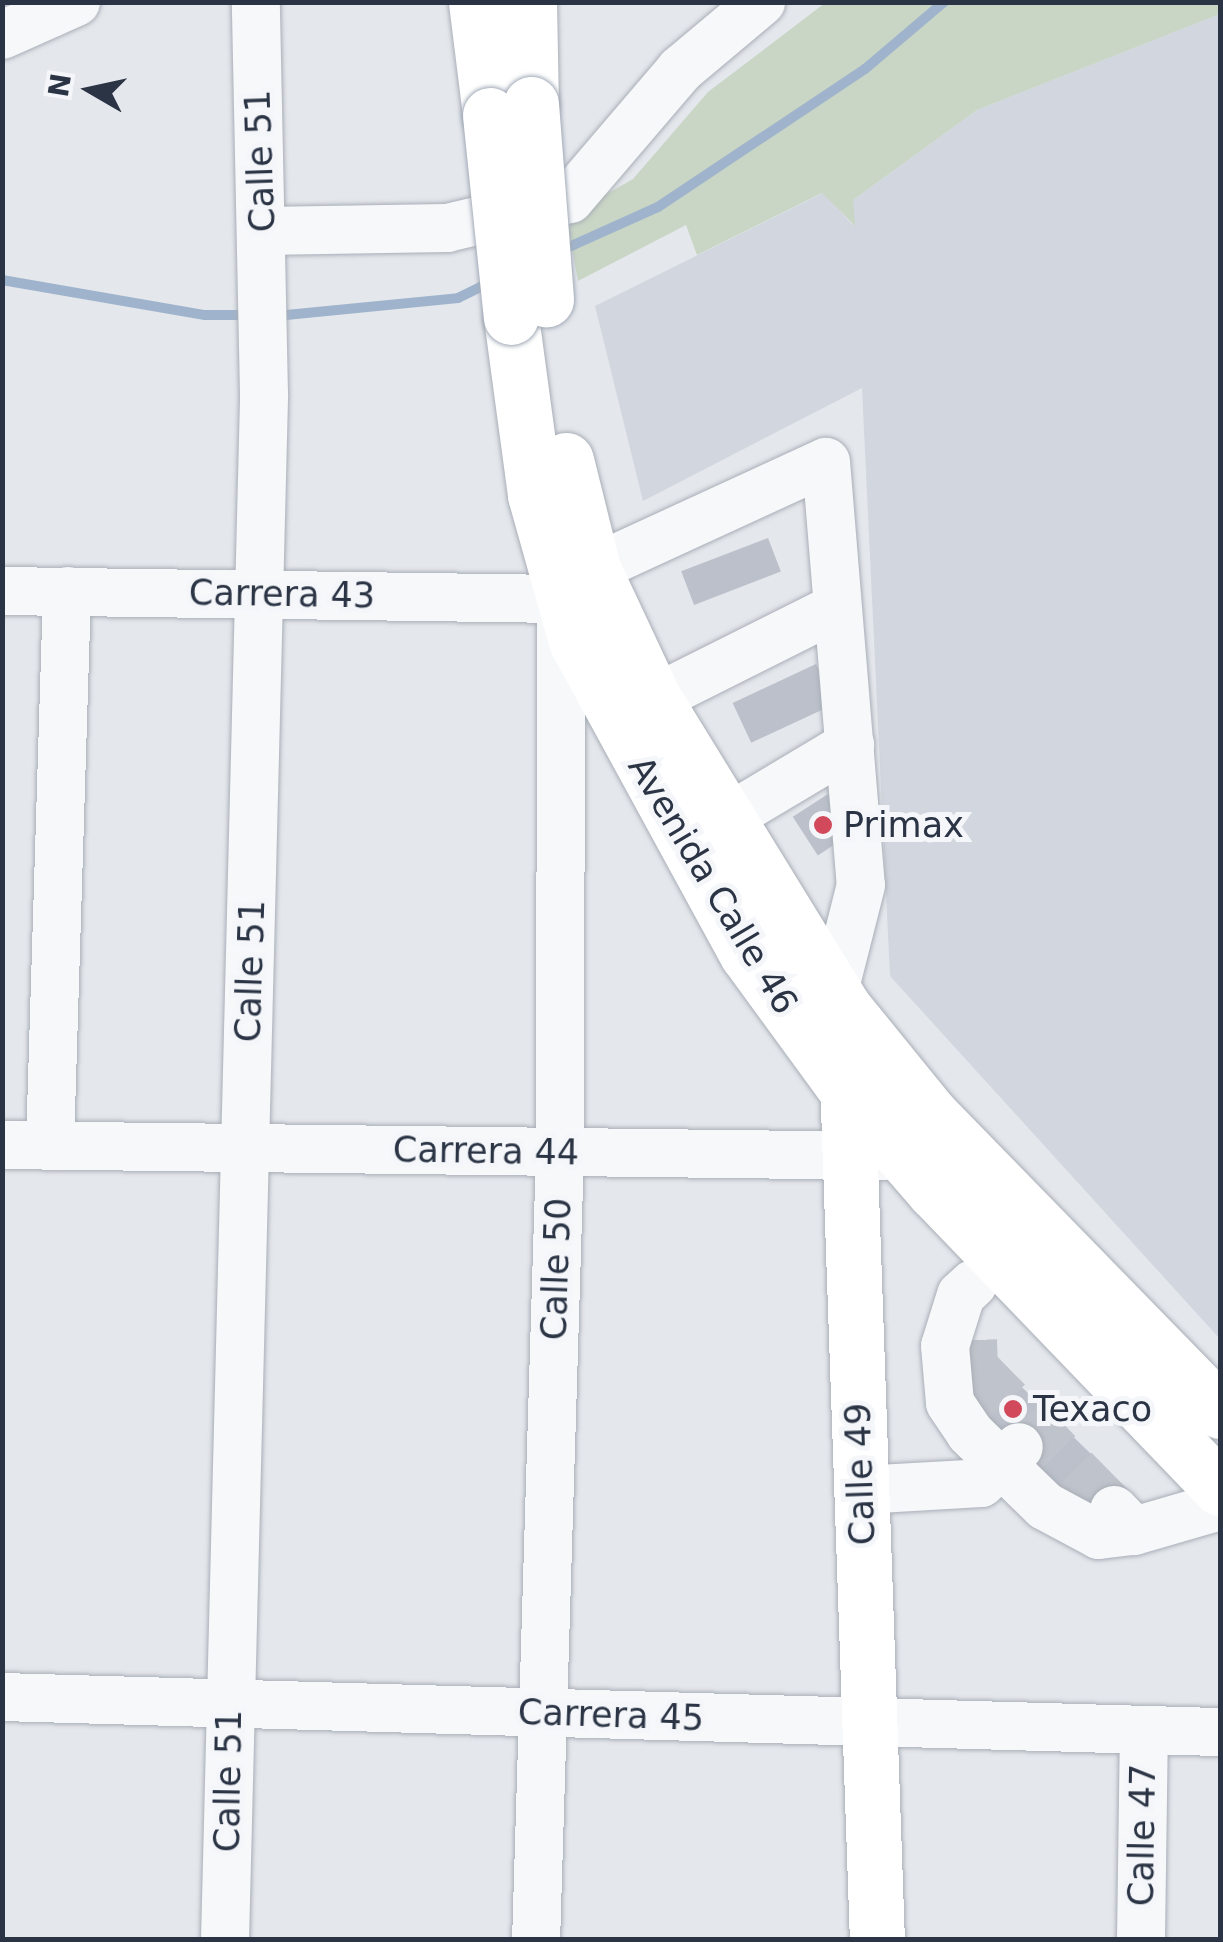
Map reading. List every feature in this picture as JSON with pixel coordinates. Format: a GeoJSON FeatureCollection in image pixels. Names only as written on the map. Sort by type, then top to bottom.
{"type":"FeatureCollection","features":[{"type":"Feature","properties":{"kind":"main road"},"geometry":{"type":"LineString","coordinates":[[476,2],[510,110]]}},
{"type":"Feature","properties":{"kind":"main road"},"geometry":{"type":"LineString","coordinates":[[510,110],[530,2]]}},
{"type":"Feature","properties":{"kind":"main road","name":"Avenida Calle 46"},"geometry":{"type":"LineString","coordinates":[[510,110],[528,308],[528,460],[577,584],[654,699],[724,820],[839,1000],[970,1157],[1220,1411]]}},
{"type":"Feature","properties":{"kind":"main road","name":"Avenida Calle 46"},"geometry":{"type":"LineString","coordinates":[[577,584],[593,682],[729,924],[848,1090],[904,1156],[980,1266],[1220,1488]]}},
{"type":"Feature","properties":{"kind":"main road","name":"Calle 49"},"geometry":{"type":"LineString","coordinates":[[839,1000],[848,1090],[876,1940]]}},
{"type":"Feature","properties":{"kind":"street"},"geometry":{"type":"LineString","coordinates":[[2,36],[76,2]]}},
{"type":"Feature","properties":{"kind":"street","name":"Calle 51"},"geometry":{"type":"LineString","coordinates":[[224,1940],[264,394],[256,2]]}},
{"type":"Feature","properties":{"kind":"street"},"geometry":{"type":"LineString","coordinates":[[263,230],[447,228],[570,198],[680,70],[761,2]]}},
{"type":"Feature","properties":{"kind":"street"},"geometry":{"type":"LineString","coordinates":[[577,584],[826,462],[862,885],[839,1000]]}},
{"type":"Feature","properties":{"kind":"street","name":"Carrera 43"},"geometry":{"type":"LineString","coordinates":[[2,590],[260,594],[577,584]]}},
{"type":"Feature","properties":{"kind":"street","name":"Calle 50"},"geometry":{"type":"LineString","coordinates":[[536,1940],[577,584]]}},
{"type":"Feature","properties":{"kind":"street"},"geometry":{"type":"LineString","coordinates":[[50,1145],[67,592]]}},
{"type":"Feature","properties":{"kind":"street"},"geometry":{"type":"LineString","coordinates":[[654,699],[836,608]]}},
{"type":"Feature","properties":{"kind":"street"},"geometry":{"type":"LineString","coordinates":[[724,820],[850,745]]}},
{"type":"Feature","properties":{"kind":"street","name":"Carrera 44"},"geometry":{"type":"LineString","coordinates":[[2,1145],[970,1157]]}},
{"type":"Feature","properties":{"kind":"street"},"geometry":{"type":"LineString","coordinates":[[973,1340],[980,1266]]}},
{"type":"Feature","properties":{"kind":"street"},"geometry":{"type":"LineString","coordinates":[[980,1266],[952,1320],[944,1381],[970,1433],[1011,1454],[1027,1491],[1076,1526],[1099,1535],[1122,1519],[1220,1506]]}},
{"type":"Feature","properties":{"kind":"street"},"geometry":{"type":"LineString","coordinates":[[861,1490],[981,1484],[1011,1454]]}},
{"type":"Feature","properties":{"kind":"street","name":"Carrera 45"},"geometry":{"type":"LineString","coordinates":[[2,1697],[1220,1732]]}},
{"type":"Feature","properties":{"kind":"street","name":"Calle 47"},"geometry":{"type":"LineString","coordinates":[[1140,1940],[1144,1730]]}},
{"type":"Feature","properties":{"kind":"shaded area"},"geometry":{"type":"Polygon","coordinates":[[[1220,14],[1220,1339],[890,976],[862,388],[643,501],[595,306],[823,193],[853,225],[853,200],[977,110],[1220,14]]]}},
{"type":"Feature","properties":{"kind":"green space"},"geometry":{"type":"Polygon","coordinates":[[[825,3],[1220,3],[1220,14],[977,110],[853,200],[855,226],[822,193],[697,255],[686,225],[578,281],[566,217],[633,179],[708,92],[825,3]]]}},
{"type":"Feature","properties":{"kind":"building"},"geometry":{"type":"Polygon","coordinates":[[[768,538],[781,572],[694,605],[681,571],[768,538]]]}},
{"type":"Feature","properties":{"kind":"building"},"geometry":{"type":"Polygon","coordinates":[[[816,664],[835,704],[751,743],[733,703],[816,664]]]}},
{"type":"Feature","properties":{"kind":"building","name":"Primax"},"geometry":{"type":"Polygon","coordinates":[[[828,794],[853,833],[818,855],[793,817],[828,794]]]}},
{"type":"Feature","properties":{"kind":"building","name":"Texaco"},"geometry":{"type":"Polygon","coordinates":[[[973,1340],[1128,1490],[1097,1522],[942,1372],[973,1340]]]}},
{"type":"Feature","properties":{"kind":"waterway"},"geometry":{"type":"LineString","coordinates":[[560,251],[658,207],[865,69],[944,2]]}},
{"type":"Feature","properties":{"kind":"waterway"},"geometry":{"type":"LineString","coordinates":[[2,280],[205,315],[249,315]]}},
{"type":"Feature","properties":{"kind":"waterway"},"geometry":{"type":"LineString","coordinates":[[276,316],[458,298],[489,283]]}},
{"type":"Feature","properties":{"kind":"tunnel"},"geometry":{"type":"LineString","coordinates":[[973,1340],[974,1367],[1111,1507]]}},
{"type":"Feature","properties":{"kind":"place","name":"Primax"},"geometry":{"type":"Point","coordinates":[823,825]}},
{"type":"Feature","properties":{"kind":"place","name":"Texaco"},"geometry":{"type":"Point","coordinates":[1013,1409]}}]}
